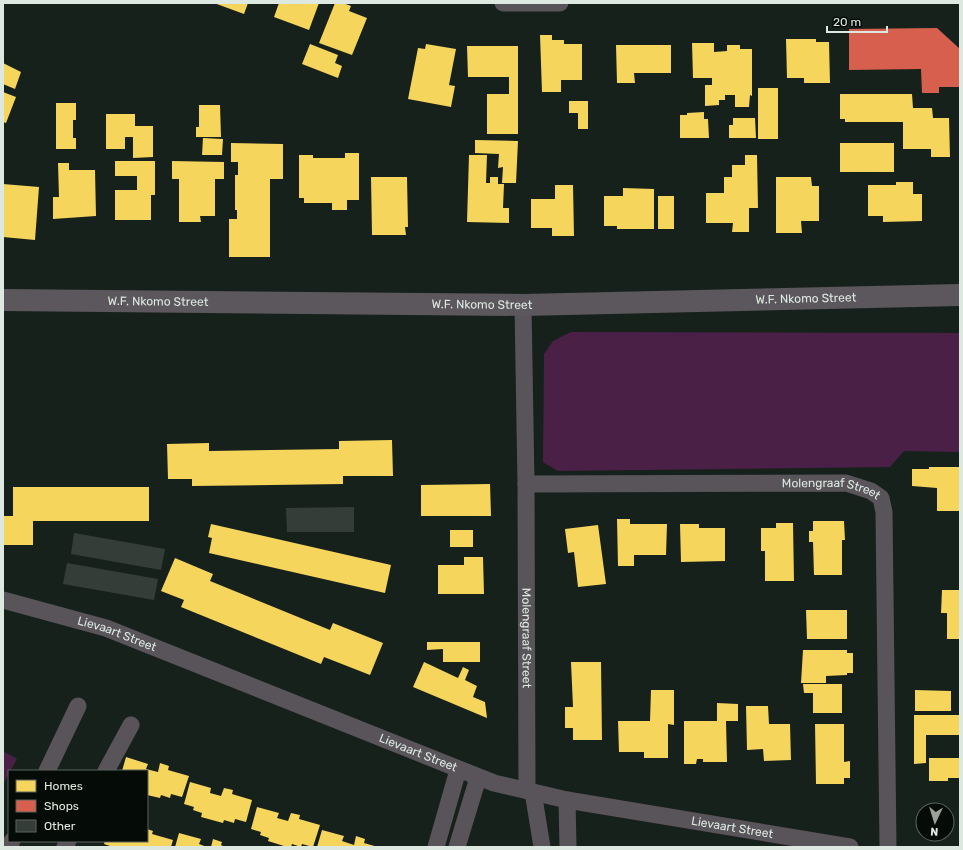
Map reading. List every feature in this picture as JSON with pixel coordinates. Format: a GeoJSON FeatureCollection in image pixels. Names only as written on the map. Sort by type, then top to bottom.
{"type":"FeatureCollection","features":[{"type":"Feature","properties":{"kind":"main road","name":"W.F. Nkomo Street"},"geometry":{"type":"LineString","coordinates":[[3,300],[523,305],[960,295]]}},
{"type":"Feature","properties":{"kind":"street"},"geometry":{"type":"LineString","coordinates":[[503,3],[560,3]]}},
{"type":"Feature","properties":{"kind":"street","name":"Molengraaf Street"},"geometry":{"type":"LineString","coordinates":[[523,305],[530,792],[542,847]]}},
{"type":"Feature","properties":{"kind":"street","name":"Molengraaf Street"},"geometry":{"type":"LineString","coordinates":[[526,484],[846,483],[871,491],[880,498],[884,512],[888,847]]}},
{"type":"Feature","properties":{"kind":"street","name":"Lievaart Street"},"geometry":{"type":"LineString","coordinates":[[3,600],[106,628],[478,778],[567,800],[850,847]]}},
{"type":"Feature","properties":{"kind":"street"},"geometry":{"type":"LineString","coordinates":[[47,770],[78,706]]}},
{"type":"Feature","properties":{"kind":"street"},"geometry":{"type":"LineString","coordinates":[[107,770],[131,725]]}},
{"type":"Feature","properties":{"kind":"street"},"geometry":{"type":"LineString","coordinates":[[436,847],[458,770]]}},
{"type":"Feature","properties":{"kind":"street"},"geometry":{"type":"LineString","coordinates":[[457,847],[478,778]]}},
{"type":"Feature","properties":{"kind":"street"},"geometry":{"type":"LineString","coordinates":[[567,800],[568,847]]}},
{"type":"Feature","properties":{"kind":"shaded area"},"geometry":{"type":"Polygon","coordinates":[[[571,332],[960,333],[960,452],[904,451],[890,467],[558,471],[543,462],[544,354],[553,341],[571,332]]]}},
{"type":"Feature","properties":{"kind":"shaded area"},"geometry":{"type":"Polygon","coordinates":[[[3,751],[17,759],[11,770],[8,770],[8,775],[3,784],[3,751]]]}},
{"type":"Feature","properties":{"kind":"building: Homes"},"geometry":{"type":"Polygon","coordinates":[[[214,3],[248,3],[244,14],[214,3]]]}},
{"type":"Feature","properties":{"kind":"building: Homes"},"geometry":{"type":"Polygon","coordinates":[[[279,3],[319,3],[309,30],[274,17],[279,3]]]}},
{"type":"Feature","properties":{"kind":"building: Homes"},"geometry":{"type":"Polygon","coordinates":[[[335,3],[343,3],[351,6],[349,11],[367,18],[352,55],[319,43],[335,3]]]}},
{"type":"Feature","properties":{"kind":"building: Homes"},"geometry":{"type":"Polygon","coordinates":[[[540,35],[552,35],[552,40],[564,40],[564,44],[582,44],[582,80],[561,80],[561,92],[542,92],[540,35]]]}},
{"type":"Feature","properties":{"kind":"building: Homes"},"geometry":{"type":"Polygon","coordinates":[[[786,39],[816,39],[816,42],[829,42],[830,83],[804,83],[804,78],[787,78],[786,39]]]}},
{"type":"Feature","properties":{"kind":"building: Homes"},"geometry":{"type":"Polygon","coordinates":[[[692,43],[714,43],[714,52],[727,51],[727,45],[740,45],[740,49],[752,49],[752,96],[750,95],[749,107],[735,107],[735,95],[725,95],[725,100],[719,100],[719,105],[705,106],[705,85],[712,85],[712,78],[693,78],[692,43]]]}},
{"type":"Feature","properties":{"kind":"building: Homes"},"geometry":{"type":"Polygon","coordinates":[[[310,44],[338,55],[335,63],[342,66],[338,78],[302,64],[310,44]]]}},
{"type":"Feature","properties":{"kind":"building: Homes"},"geometry":{"type":"Polygon","coordinates":[[[426,44],[456,49],[449,85],[455,86],[451,107],[408,99],[418,48],[425,49],[426,44]]]}},
{"type":"Feature","properties":{"kind":"building: Homes"},"geometry":{"type":"Polygon","coordinates":[[[616,45],[671,45],[671,73],[634,73],[635,83],[617,83],[616,45]]]}},
{"type":"Feature","properties":{"kind":"building: Homes"},"geometry":{"type":"Polygon","coordinates":[[[467,46],[518,46],[518,134],[487,134],[487,94],[509,94],[509,77],[468,77],[467,46]]]}},
{"type":"Feature","properties":{"kind":"building: Homes"},"geometry":{"type":"Polygon","coordinates":[[[3,63],[21,72],[15,89],[3,84],[3,63]]]}},
{"type":"Feature","properties":{"kind":"building: Homes"},"geometry":{"type":"Polygon","coordinates":[[[758,88],[778,88],[778,139],[758,139],[758,88]]]}},
{"type":"Feature","properties":{"kind":"building: Homes"},"geometry":{"type":"Polygon","coordinates":[[[3,92],[16,97],[6,123],[3,122],[3,92]]]}},
{"type":"Feature","properties":{"kind":"building: Homes"},"geometry":{"type":"Polygon","coordinates":[[[840,94],[912,94],[913,108],[932,108],[933,118],[949,118],[950,157],[931,157],[931,149],[903,149],[903,122],[845,122],[845,119],[840,119],[840,94]]]}},
{"type":"Feature","properties":{"kind":"building: Homes"},"geometry":{"type":"Polygon","coordinates":[[[569,101],[588,101],[588,129],[578,129],[578,113],[569,113],[569,101]]]}},
{"type":"Feature","properties":{"kind":"building: Homes"},"geometry":{"type":"Polygon","coordinates":[[[56,103],[76,103],[76,120],[73,120],[73,138],[76,138],[76,149],[56,149],[56,103]]]}},
{"type":"Feature","properties":{"kind":"building: Homes"},"geometry":{"type":"Polygon","coordinates":[[[199,105],[220,105],[221,137],[196,137],[196,127],[199,127],[199,105]]]}},
{"type":"Feature","properties":{"kind":"building: Homes"},"geometry":{"type":"Polygon","coordinates":[[[704,112],[704,119],[708,119],[709,138],[680,138],[680,115],[704,112]]]}},
{"type":"Feature","properties":{"kind":"building: Homes"},"geometry":{"type":"Polygon","coordinates":[[[106,114],[135,114],[135,126],[153,126],[153,157],[133,158],[133,137],[125,137],[125,149],[106,149],[106,114]]]}},
{"type":"Feature","properties":{"kind":"building: Homes"},"geometry":{"type":"Polygon","coordinates":[[[733,118],[755,118],[756,138],[729,138],[729,125],[733,125],[733,118]]]}},
{"type":"Feature","properties":{"kind":"building: Homes"},"geometry":{"type":"Polygon","coordinates":[[[203,138],[223,139],[222,155],[202,155],[203,138]]]}},
{"type":"Feature","properties":{"kind":"building: Homes"},"geometry":{"type":"Polygon","coordinates":[[[475,140],[518,141],[516,183],[502,183],[503,167],[498,168],[499,154],[475,153],[475,140]]]}},
{"type":"Feature","properties":{"kind":"building: Homes"},"geometry":{"type":"Polygon","coordinates":[[[231,143],[283,144],[283,179],[270,179],[270,257],[229,257],[229,219],[237,219],[237,210],[235,210],[235,175],[238,175],[238,162],[231,162],[231,143]]]}},
{"type":"Feature","properties":{"kind":"building: Homes"},"geometry":{"type":"Polygon","coordinates":[[[840,143],[894,143],[894,172],[840,172],[840,143]]]}},
{"type":"Feature","properties":{"kind":"building: Homes"},"geometry":{"type":"Polygon","coordinates":[[[345,153],[359,153],[359,200],[347,200],[347,210],[332,210],[332,203],[304,203],[304,198],[299,198],[299,155],[313,155],[313,158],[345,158],[345,153]]]}},
{"type":"Feature","properties":{"kind":"building: Homes"},"geometry":{"type":"Polygon","coordinates":[[[469,155],[487,155],[486,183],[490,183],[490,177],[498,177],[498,184],[504,184],[503,208],[509,208],[509,223],[467,222],[469,155]]]}},
{"type":"Feature","properties":{"kind":"building: Homes"},"geometry":{"type":"Polygon","coordinates":[[[745,155],[757,155],[758,208],[749,208],[749,232],[732,232],[733,223],[706,223],[706,193],[724,193],[724,177],[732,177],[732,165],[745,165],[745,155]]]}},
{"type":"Feature","properties":{"kind":"building: Homes"},"geometry":{"type":"Polygon","coordinates":[[[115,161],[155,161],[155,195],[151,195],[151,220],[115,220],[115,190],[137,190],[137,176],[115,176],[115,161]]]}},
{"type":"Feature","properties":{"kind":"building: Homes"},"geometry":{"type":"Polygon","coordinates":[[[172,161],[224,162],[224,179],[215,179],[215,216],[200,216],[201,222],[179,222],[179,179],[172,179],[172,161]]]}},
{"type":"Feature","properties":{"kind":"building: Homes"},"geometry":{"type":"Polygon","coordinates":[[[58,163],[69,163],[69,170],[95,170],[96,216],[53,219],[53,197],[59,197],[58,163]]]}},
{"type":"Feature","properties":{"kind":"building: Homes"},"geometry":{"type":"Polygon","coordinates":[[[371,177],[407,177],[408,227],[405,227],[406,235],[372,235],[371,177]]]}},
{"type":"Feature","properties":{"kind":"building: Homes"},"geometry":{"type":"Polygon","coordinates":[[[776,177],[811,177],[812,186],[819,186],[819,221],[801,221],[802,233],[776,233],[776,177]]]}},
{"type":"Feature","properties":{"kind":"building: Homes"},"geometry":{"type":"Polygon","coordinates":[[[896,182],[913,182],[913,194],[922,194],[922,221],[883,222],[883,216],[868,216],[868,185],[896,185],[896,182]]]}},
{"type":"Feature","properties":{"kind":"building: Homes"},"geometry":{"type":"Polygon","coordinates":[[[3,184],[39,187],[35,240],[3,237],[3,184]]]}},
{"type":"Feature","properties":{"kind":"building: Homes"},"geometry":{"type":"Polygon","coordinates":[[[555,185],[573,185],[574,236],[552,236],[552,228],[531,228],[531,199],[555,199],[555,185]]]}},
{"type":"Feature","properties":{"kind":"building: Homes"},"geometry":{"type":"Polygon","coordinates":[[[623,188],[654,189],[654,229],[617,229],[617,226],[604,226],[604,196],[623,196],[623,188]]]}},
{"type":"Feature","properties":{"kind":"building: Homes"},"geometry":{"type":"Polygon","coordinates":[[[658,196],[674,196],[674,229],[658,229],[658,196]]]}},
{"type":"Feature","properties":{"kind":"building: Homes"},"geometry":{"type":"Polygon","coordinates":[[[392,440],[393,476],[343,476],[343,484],[192,486],[192,479],[168,479],[167,444],[209,443],[209,451],[339,449],[339,441],[392,440]]]}},
{"type":"Feature","properties":{"kind":"building: Homes"},"geometry":{"type":"Polygon","coordinates":[[[929,467],[960,467],[960,511],[937,511],[937,488],[912,486],[912,469],[929,469],[929,467]]]}},
{"type":"Feature","properties":{"kind":"building: Homes"},"geometry":{"type":"Polygon","coordinates":[[[490,484],[491,516],[421,516],[421,485],[490,484]]]}},
{"type":"Feature","properties":{"kind":"building: Homes"},"geometry":{"type":"Polygon","coordinates":[[[13,487],[149,487],[149,521],[33,521],[33,545],[3,545],[3,516],[13,516],[13,487]]]}},
{"type":"Feature","properties":{"kind":"building: Homes"},"geometry":{"type":"Polygon","coordinates":[[[617,519],[630,519],[630,524],[667,524],[666,555],[634,555],[634,566],[618,566],[617,519]]]}},
{"type":"Feature","properties":{"kind":"building: Homes"},"geometry":{"type":"Polygon","coordinates":[[[813,521],[844,521],[845,540],[842,540],[842,575],[814,575],[813,542],[809,542],[809,531],[813,531],[813,521]]]}},
{"type":"Feature","properties":{"kind":"building: Homes"},"geometry":{"type":"Polygon","coordinates":[[[776,523],[793,523],[794,581],[765,581],[765,551],[761,551],[761,528],[776,528],[776,523]]]}},
{"type":"Feature","properties":{"kind":"building: Homes"},"geometry":{"type":"Polygon","coordinates":[[[211,524],[391,565],[385,593],[209,553],[212,538],[208,537],[211,524]]]}},
{"type":"Feature","properties":{"kind":"building: Homes"},"geometry":{"type":"Polygon","coordinates":[[[680,524],[699,524],[699,528],[725,528],[725,561],[681,562],[680,524]]]}},
{"type":"Feature","properties":{"kind":"building: Homes"},"geometry":{"type":"Polygon","coordinates":[[[598,525],[606,584],[578,587],[574,552],[568,553],[565,529],[598,525]]]}},
{"type":"Feature","properties":{"kind":"building: Homes"},"geometry":{"type":"Polygon","coordinates":[[[450,530],[473,530],[473,547],[450,547],[450,530]]]}},
{"type":"Feature","properties":{"kind":"building: Homes"},"geometry":{"type":"Polygon","coordinates":[[[464,557],[483,557],[484,594],[438,594],[438,565],[464,565],[464,557]]]}},
{"type":"Feature","properties":{"kind":"building: Homes"},"geometry":{"type":"Polygon","coordinates":[[[175,558],[213,574],[210,581],[330,630],[333,623],[383,643],[370,675],[324,657],[321,664],[181,607],[184,600],[161,591],[175,558]]]}},
{"type":"Feature","properties":{"kind":"building: Homes"},"geometry":{"type":"Polygon","coordinates":[[[942,590],[960,590],[960,639],[947,639],[947,613],[941,613],[942,590]]]}},
{"type":"Feature","properties":{"kind":"building: Homes"},"geometry":{"type":"Polygon","coordinates":[[[806,610],[847,610],[847,639],[807,639],[806,610]]]}},
{"type":"Feature","properties":{"kind":"building: Homes"},"geometry":{"type":"Polygon","coordinates":[[[427,642],[480,642],[480,662],[443,662],[443,649],[427,650],[427,642]]]}},
{"type":"Feature","properties":{"kind":"building: Homes"},"geometry":{"type":"Polygon","coordinates":[[[803,650],[847,650],[847,653],[853,653],[853,673],[847,673],[847,675],[826,676],[826,683],[801,683],[803,650]]]}},
{"type":"Feature","properties":{"kind":"building: Homes"},"geometry":{"type":"Polygon","coordinates":[[[424,662],[458,678],[463,667],[469,670],[465,680],[477,686],[473,697],[485,702],[487,718],[413,687],[424,662]]]}},
{"type":"Feature","properties":{"kind":"building: Homes"},"geometry":{"type":"Polygon","coordinates":[[[571,662],[601,662],[602,740],[573,740],[573,728],[565,728],[565,707],[573,707],[571,662]]]}},
{"type":"Feature","properties":{"kind":"building: Homes"},"geometry":{"type":"Polygon","coordinates":[[[803,684],[842,684],[842,713],[813,713],[813,693],[804,693],[803,684]]]}},
{"type":"Feature","properties":{"kind":"building: Homes"},"geometry":{"type":"Polygon","coordinates":[[[651,690],[674,690],[674,725],[668,724],[668,758],[644,758],[644,752],[619,752],[618,721],[650,721],[651,690]]]}},
{"type":"Feature","properties":{"kind":"building: Homes"},"geometry":{"type":"Polygon","coordinates":[[[915,690],[951,691],[951,711],[915,711],[915,690]]]}},
{"type":"Feature","properties":{"kind":"building: Homes"},"geometry":{"type":"Polygon","coordinates":[[[717,703],[738,704],[738,721],[726,721],[727,762],[703,762],[703,759],[697,759],[696,764],[684,764],[684,721],[717,721],[717,703]]]}},
{"type":"Feature","properties":{"kind":"building: Homes"},"geometry":{"type":"Polygon","coordinates":[[[746,706],[768,706],[769,724],[790,724],[791,760],[764,761],[763,749],[747,750],[746,706]]]}},
{"type":"Feature","properties":{"kind":"building: Homes"},"geometry":{"type":"Polygon","coordinates":[[[914,715],[960,715],[960,735],[926,735],[926,763],[914,764],[914,715]]]}},
{"type":"Feature","properties":{"kind":"building: Homes"},"geometry":{"type":"Polygon","coordinates":[[[815,724],[844,724],[844,762],[850,761],[850,778],[844,778],[844,784],[816,784],[815,724]]]}},
{"type":"Feature","properties":{"kind":"building: Homes"},"geometry":{"type":"Polygon","coordinates":[[[126,757],[148,764],[146,769],[158,772],[160,763],[169,766],[168,770],[189,776],[182,797],[171,794],[170,798],[161,795],[160,798],[148,795],[148,770],[122,770],[126,757]]]}},
{"type":"Feature","properties":{"kind":"building: Homes"},"geometry":{"type":"Polygon","coordinates":[[[929,758],[960,758],[960,778],[948,778],[948,781],[929,781],[929,758]]]}},
{"type":"Feature","properties":{"kind":"building: Homes"},"geometry":{"type":"Polygon","coordinates":[[[190,782],[211,788],[210,793],[221,796],[224,788],[233,790],[232,794],[252,800],[246,822],[235,819],[234,823],[224,820],[223,823],[201,817],[202,813],[193,810],[194,807],[184,804],[190,782]]]}},
{"type":"Feature","properties":{"kind":"building: Homes"},"geometry":{"type":"Polygon","coordinates":[[[257,807],[279,813],[277,818],[288,821],[291,813],[300,815],[299,819],[320,825],[313,847],[302,844],[301,847],[292,844],[291,847],[287,847],[268,841],[269,838],[260,835],[261,832],[251,829],[257,807]]]}},
{"type":"Feature","properties":{"kind":"building: Homes"},"geometry":{"type":"Polygon","coordinates":[[[148,829],[153,831],[152,834],[173,840],[171,847],[113,847],[104,844],[105,842],[148,842],[148,829]]]}},
{"type":"Feature","properties":{"kind":"building: Homes"},"geometry":{"type":"Polygon","coordinates":[[[322,830],[344,836],[342,841],[354,845],[356,836],[365,839],[364,843],[378,847],[317,847],[322,830]]]}},
{"type":"Feature","properties":{"kind":"building: Homes"},"geometry":{"type":"Polygon","coordinates":[[[179,833],[201,839],[199,844],[207,847],[175,847],[179,833]]]}},
{"type":"Feature","properties":{"kind":"building: Homes"},"geometry":{"type":"Polygon","coordinates":[[[213,839],[222,842],[221,845],[225,847],[211,847],[213,839]]]}},
{"type":"Feature","properties":{"kind":"building: Shops"},"geometry":{"type":"Polygon","coordinates":[[[937,28],[960,49],[960,87],[939,87],[939,93],[922,93],[921,69],[849,70],[849,29],[937,28]]]}},
{"type":"Feature","properties":{"kind":"building: Other"},"geometry":{"type":"Polygon","coordinates":[[[354,507],[354,532],[287,532],[286,508],[354,507]]]}},
{"type":"Feature","properties":{"kind":"building: Other"},"geometry":{"type":"Polygon","coordinates":[[[74,533],[165,549],[161,570],[71,554],[74,533]]]}},
{"type":"Feature","properties":{"kind":"building: Other"},"geometry":{"type":"Polygon","coordinates":[[[67,563],[158,579],[154,600],[63,584],[67,563]]]}}]}
